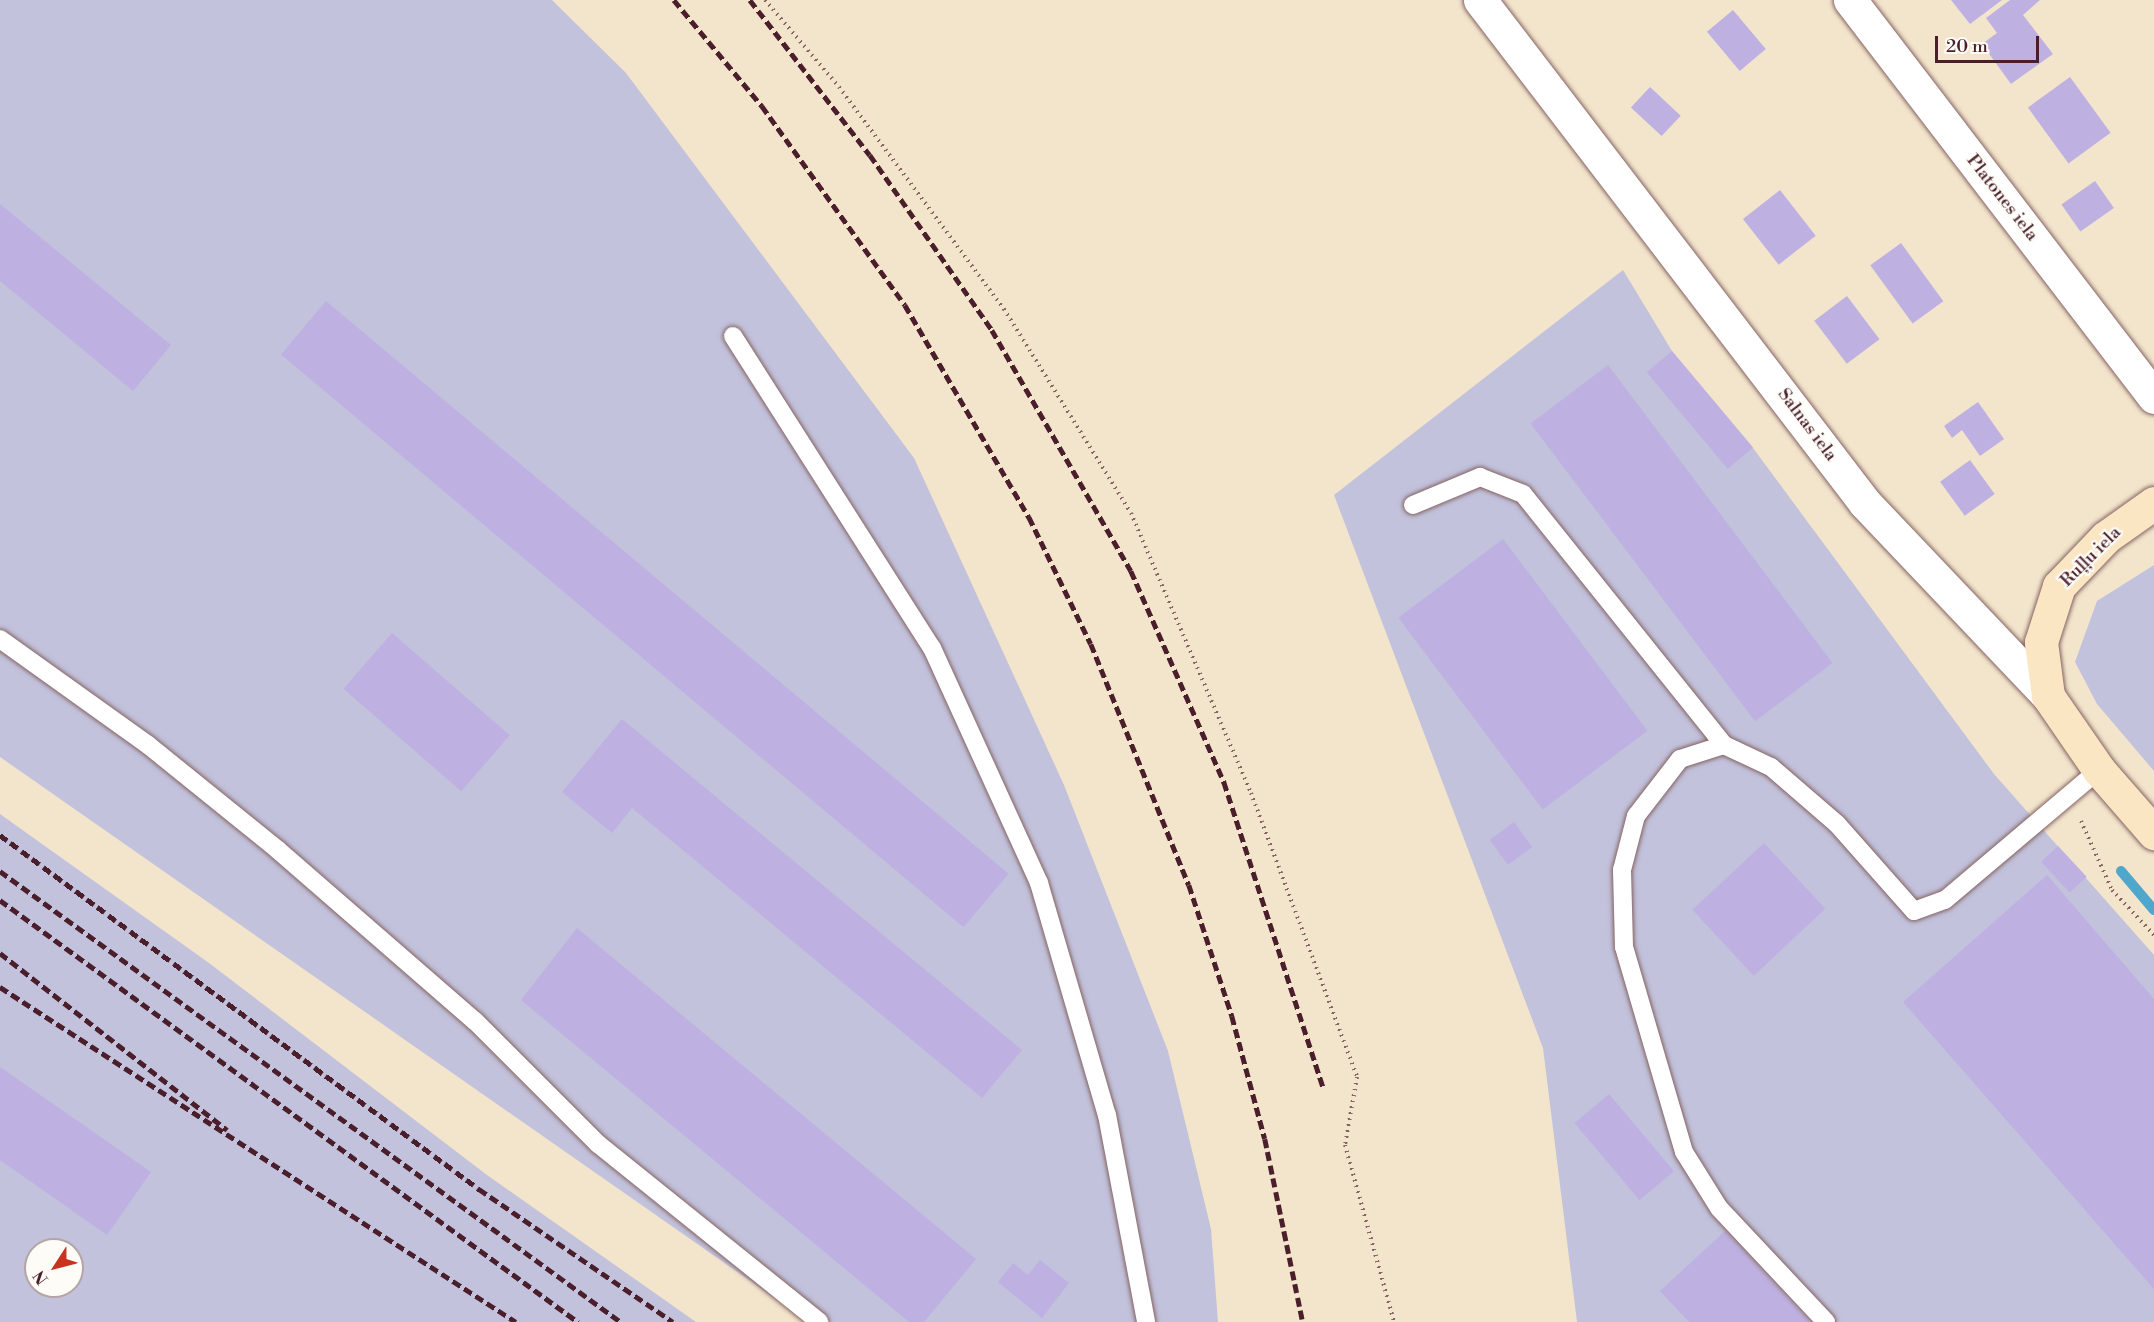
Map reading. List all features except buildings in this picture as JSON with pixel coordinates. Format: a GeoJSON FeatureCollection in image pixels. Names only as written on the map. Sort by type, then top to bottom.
{"type":"FeatureCollection","features":[{"type":"Feature","properties":{"kind":"main road","name":"Ruļļu iela"},"geometry":{"type":"LineString","coordinates":[[2048,696],[2041,642],[2059,586],[2106,537],[2154,503]]}},
{"type":"Feature","properties":{"kind":"main road","name":"Salnas iela"},"geometry":{"type":"LineString","coordinates":[[2048,696],[2099,770],[2154,833]]}},
{"type":"Feature","properties":{"kind":"street","name":"Salnas iela"},"geometry":{"type":"LineString","coordinates":[[1480,0],[1866,503],[2048,696]]}},
{"type":"Feature","properties":{"kind":"street","name":"Platones iela"},"geometry":{"type":"LineString","coordinates":[[1850,0],[2154,397]]}},
{"type":"Feature","properties":{"kind":"lane"},"geometry":{"type":"LineString","coordinates":[[733,336],[932,648],[1039,883],[1107,1115],[1146,1322]]}},
{"type":"Feature","properties":{"kind":"lane"},"geometry":{"type":"LineString","coordinates":[[1413,505],[1480,477],[1523,494],[1725,745],[1771,767],[1837,824],[1914,911],[1945,900],[2071,791],[2099,770]]}},
{"type":"Feature","properties":{"kind":"lane"},"geometry":{"type":"LineString","coordinates":[[0,639],[148,745],[278,850],[475,1021],[598,1144],[819,1322]]}},
{"type":"Feature","properties":{"kind":"lane"},"geometry":{"type":"LineString","coordinates":[[1725,745],[1680,759],[1636,816],[1622,870],[1624,947],[1684,1152],[1719,1208],[1826,1322]]}},
{"type":"Feature","properties":{"kind":"path"},"geometry":{"type":"LineString","coordinates":[[765,0],[839,87],[1004,309],[1131,513],[1251,793],[1357,1077],[1345,1145],[1394,1322]]}},
{"type":"Feature","properties":{"kind":"path"},"geometry":{"type":"LineString","coordinates":[[2071,791],[2112,890],[2154,935]]}},
{"type":"Feature","properties":{"kind":"shaded area"},"geometry":{"type":"Polygon","coordinates":[[[0,0],[552,0],[626,73],[914,458],[1064,785],[1168,1051],[1211,1229],[1218,1322],[809,1322],[0,757],[0,0]]]}},
{"type":"Feature","properties":{"kind":"shaded area"},"geometry":{"type":"Polygon","coordinates":[[[1623,270],[1672,351],[1753,448],[1994,774],[2154,955],[2154,1322],[1577,1322],[1543,1048],[1334,495],[1623,270]]]}},
{"type":"Feature","properties":{"kind":"shaded area"},"geometry":{"type":"Polygon","coordinates":[[[2154,565],[2154,771],[2097,704],[2075,662],[2097,601],[2154,565]]]}},
{"type":"Feature","properties":{"kind":"shaded area"},"geometry":{"type":"Polygon","coordinates":[[[0,814],[209,963],[487,1175],[696,1322],[0,1322],[0,814]]]}},
{"type":"Feature","properties":{"kind":"waterway"},"geometry":{"type":"LineString","coordinates":[[2121,871],[2154,910]]}},
{"type":"Feature","properties":{"kind":"railway"},"geometry":{"type":"LineString","coordinates":[[674,0],[762,106],[905,305],[1029,517],[1091,644],[1189,885],[1232,1016],[1265,1139],[1303,1322]]}},
{"type":"Feature","properties":{"kind":"railway"},"geometry":{"type":"LineString","coordinates":[[750,0],[870,155],[992,330],[1131,571],[1224,782],[1324,1089]]}},
{"type":"Feature","properties":{"kind":"railway"},"geometry":{"type":"LineString","coordinates":[[0,835],[479,1189],[673,1322]]}},
{"type":"Feature","properties":{"kind":"railway"},"geometry":{"type":"LineString","coordinates":[[0,871],[621,1322]]}},
{"type":"Feature","properties":{"kind":"railway"},"geometry":{"type":"LineString","coordinates":[[0,900],[578,1322]]}},
{"type":"Feature","properties":{"kind":"railway"},"geometry":{"type":"LineString","coordinates":[[0,953],[227,1130]]}},
{"type":"Feature","properties":{"kind":"railway"},"geometry":{"type":"LineString","coordinates":[[0,987],[516,1322]]}}]}
